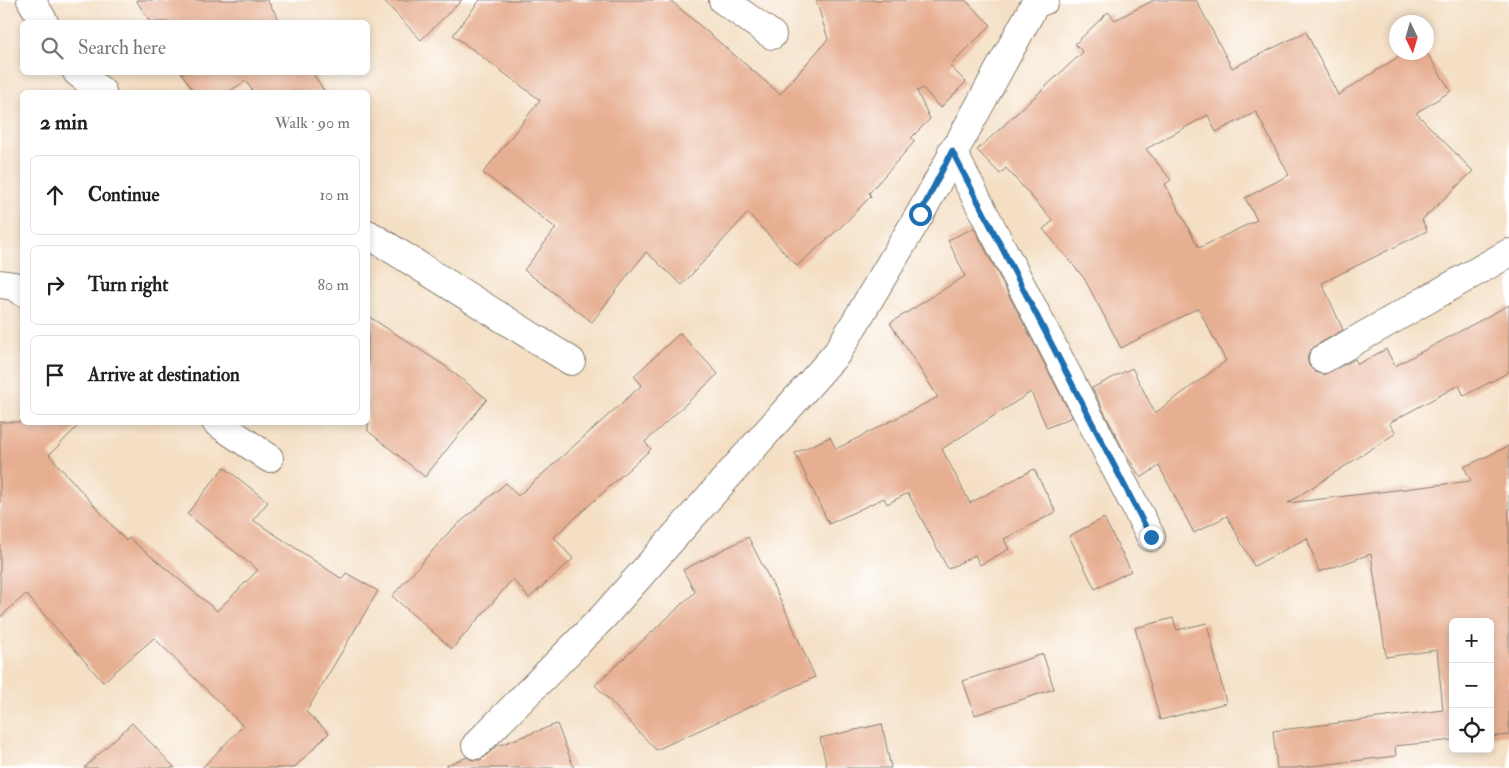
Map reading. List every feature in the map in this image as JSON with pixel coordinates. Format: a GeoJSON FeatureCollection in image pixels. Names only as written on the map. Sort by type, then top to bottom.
{"type":"FeatureCollection","features":[{"type":"Feature","properties":{"kind":"street"},"geometry":{"type":"LineString","coordinates":[[31,0],[43,20]]}},
{"type":"Feature","properties":{"kind":"street"},"geometry":{"type":"LineString","coordinates":[[723,0],[772,35]]}},
{"type":"Feature","properties":{"kind":"street"},"geometry":{"type":"LineString","coordinates":[[476,745],[604,616],[837,353],[920,214],[952,151],[1034,4],[1045,0]]}},
{"type":"Feature","properties":{"kind":"street"},"geometry":{"type":"LineString","coordinates":[[81,75],[100,90]]}},
{"type":"Feature","properties":{"kind":"street"},"geometry":{"type":"LineString","coordinates":[[952,151],[1151,537]]}},
{"type":"Feature","properties":{"kind":"street"},"geometry":{"type":"LineString","coordinates":[[370,235],[571,361]]}},
{"type":"Feature","properties":{"kind":"street"},"geometry":{"type":"LineString","coordinates":[[1323,359],[1509,253]]}},
{"type":"Feature","properties":{"kind":"street"},"geometry":{"type":"LineString","coordinates":[[0,284],[14,286],[20,290]]}},
{"type":"Feature","properties":{"kind":"street"},"geometry":{"type":"LineString","coordinates":[[220,425],[269,458]]}},
{"type":"Feature","properties":{"kind":"building"},"geometry":{"type":"Polygon","coordinates":[[[136,0],[267,0],[280,20],[149,20],[136,0]]]}},
{"type":"Feature","properties":{"kind":"building"},"geometry":{"type":"Polygon","coordinates":[[[383,0],[462,0],[421,40],[383,0]]]}},
{"type":"Feature","properties":{"kind":"building"},"geometry":{"type":"Polygon","coordinates":[[[480,0],[670,0],[780,94],[828,39],[816,0],[965,0],[991,25],[950,66],[966,82],[940,108],[923,88],[917,91],[930,119],[911,138],[915,141],[869,193],[871,196],[841,227],[797,266],[748,213],[682,285],[646,252],[592,322],[524,270],[556,228],[483,173],[540,100],[453,35],[480,0]]]}},
{"type":"Feature","properties":{"kind":"building"},"geometry":{"type":"Polygon","coordinates":[[[1154,0],[1196,0],[1232,68],[1306,32],[1338,95],[1393,60],[1431,60],[1451,91],[1416,113],[1473,171],[1422,220],[1427,231],[1322,283],[1343,330],[1315,346],[1309,352],[1307,359],[1309,366],[1315,372],[1323,375],[1355,359],[1358,364],[1386,349],[1395,366],[1509,305],[1509,372],[1464,396],[1459,385],[1389,423],[1396,433],[1288,503],[1471,481],[1464,467],[1509,446],[1509,735],[1494,737],[1494,618],[1449,618],[1449,740],[1395,746],[1396,756],[1295,768],[1277,768],[1273,731],[1443,710],[1437,650],[1386,657],[1371,554],[1319,572],[1307,538],[1254,566],[1227,516],[1194,533],[1159,466],[1141,478],[1125,453],[1092,388],[1132,368],[1155,413],[1226,361],[1198,308],[1121,348],[1084,278],[1043,229],[1053,221],[1006,168],[1000,174],[977,150],[1083,52],[1075,44],[1108,12],[1115,20],[1154,0]],[[1256,112],[1216,132],[1208,115],[1146,149],[1171,180],[1165,184],[1199,248],[1257,220],[1245,198],[1289,175],[1256,112]]]}},
{"type":"Feature","properties":{"kind":"building"},"geometry":{"type":"Polygon","coordinates":[[[183,75],[314,75],[324,90],[252,90],[246,81],[231,90],[193,90],[183,75]]]}},
{"type":"Feature","properties":{"kind":"building"},"geometry":{"type":"Polygon","coordinates":[[[974,228],[1072,417],[1047,428],[1031,392],[942,449],[970,503],[1034,469],[1056,512],[1004,539],[1009,549],[980,565],[975,555],[948,569],[908,493],[887,504],[884,498],[829,524],[795,453],[830,437],[836,449],[938,397],[890,323],[965,276],[948,240],[974,228]]]}},
{"type":"Feature","properties":{"kind":"building"},"geometry":{"type":"Polygon","coordinates":[[[370,317],[445,366],[487,399],[425,477],[368,431],[368,425],[370,425],[370,317]]]}},
{"type":"Feature","properties":{"kind":"building"},"geometry":{"type":"Polygon","coordinates":[[[680,333],[718,374],[645,442],[651,449],[554,537],[573,559],[529,598],[513,579],[452,649],[392,596],[450,531],[506,483],[518,496],[642,385],[634,376],[680,333]]]}},
{"type":"Feature","properties":{"kind":"building"},"geometry":{"type":"Polygon","coordinates":[[[0,422],[20,422],[20,425],[79,425],[49,455],[126,541],[129,538],[217,611],[258,570],[187,514],[224,467],[268,502],[253,520],[342,579],[346,573],[378,591],[306,712],[329,733],[294,768],[202,768],[243,726],[154,638],[103,682],[26,594],[0,617],[0,422]]]}},
{"type":"Feature","properties":{"kind":"building"},"geometry":{"type":"Polygon","coordinates":[[[1104,518],[1131,571],[1095,589],[1069,536],[1104,518]]]}},
{"type":"Feature","properties":{"kind":"building"},"geometry":{"type":"Polygon","coordinates":[[[748,537],[784,607],[815,677],[656,750],[595,685],[695,592],[683,570],[748,537]]]}},
{"type":"Feature","properties":{"kind":"building"},"geometry":{"type":"Polygon","coordinates":[[[1173,618],[1177,630],[1207,623],[1226,703],[1160,720],[1135,628],[1173,618]]]}},
{"type":"Feature","properties":{"kind":"building"},"geometry":{"type":"Polygon","coordinates":[[[1043,654],[1054,689],[975,715],[963,681],[1043,654]]]}},
{"type":"Feature","properties":{"kind":"building"},"geometry":{"type":"Polygon","coordinates":[[[132,723],[175,768],[84,768],[132,723]]]}},
{"type":"Feature","properties":{"kind":"building"},"geometry":{"type":"Polygon","coordinates":[[[557,724],[574,768],[447,768],[447,765],[467,757],[472,760],[481,760],[497,746],[557,724]]]}},
{"type":"Feature","properties":{"kind":"building"},"geometry":{"type":"Polygon","coordinates":[[[882,724],[891,768],[827,768],[820,738],[882,724]]]}},
{"type":"Feature","properties":{"kind":"route"},"geometry":{"type":"LineString","coordinates":[[920,214],[952,151],[1151,537]]}}]}
